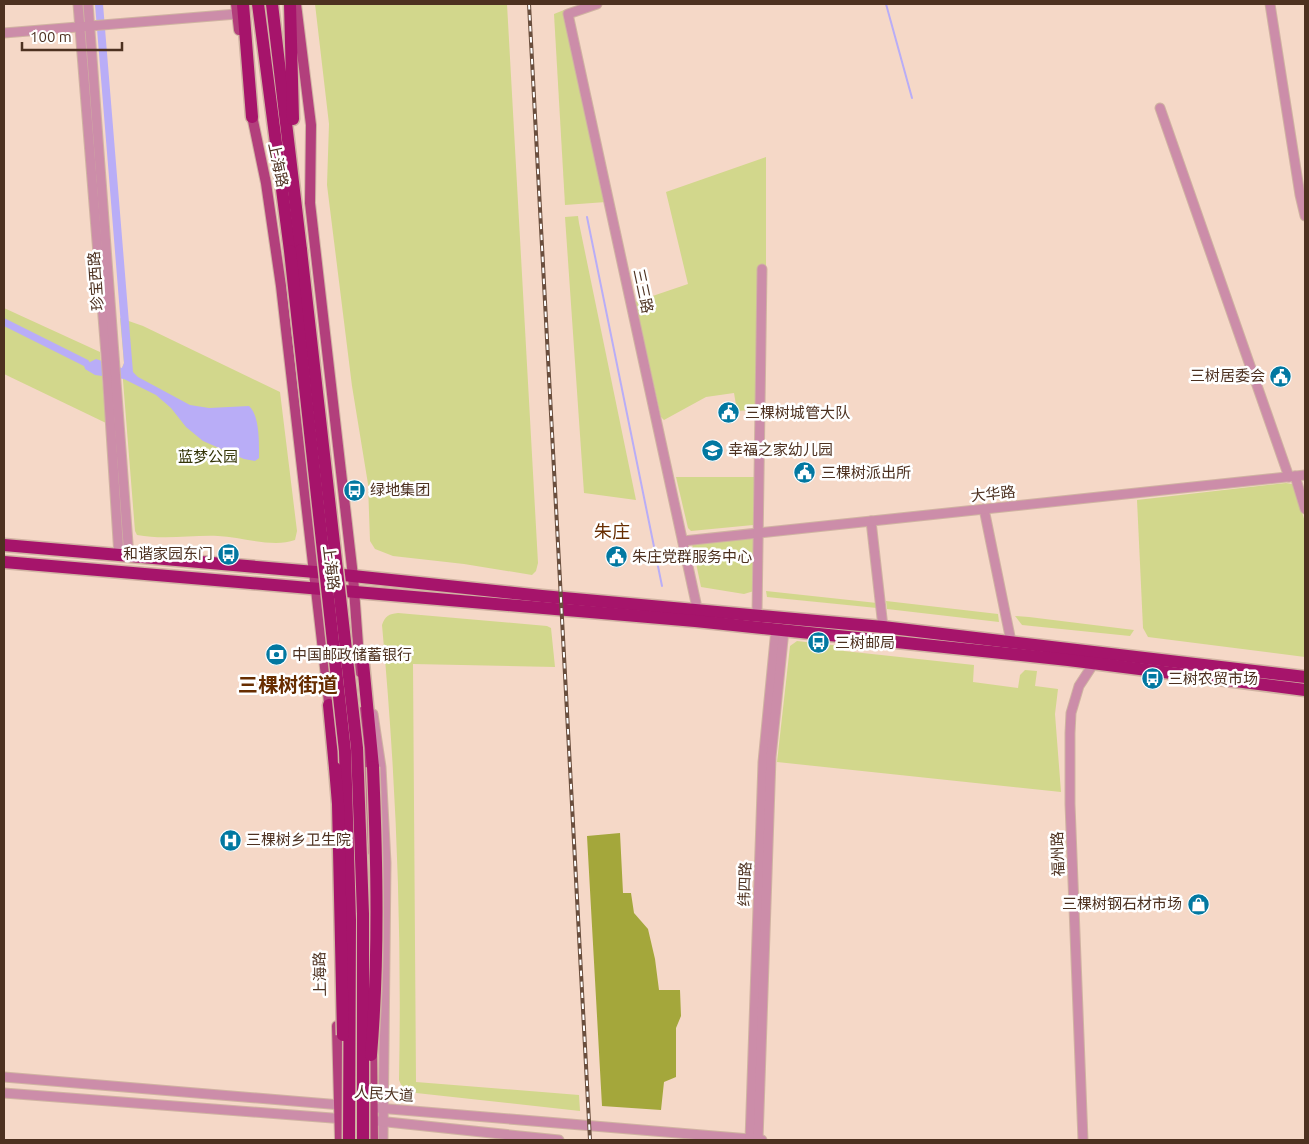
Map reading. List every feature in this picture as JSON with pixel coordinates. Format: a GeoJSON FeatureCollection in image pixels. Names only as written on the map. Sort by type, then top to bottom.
{"type":"FeatureCollection","features":[{"type":"Feature","properties":{"kind":"highway"},"geometry":{"type":"LineString","coordinates":[[249,4],[265,119],[289,197]]}},
{"type":"Feature","properties":{"kind":"highway","name":"上海路"},"geometry":{"type":"LineString","coordinates":[[258,4],[289,197],[357,748],[363,914],[363,1140]]}},
{"type":"Feature","properties":{"kind":"highway","name":"上海路"},"geometry":{"type":"LineString","coordinates":[[272,4],[289,197]]}},
{"type":"Feature","properties":{"kind":"highway"},"geometry":{"type":"LineString","coordinates":[[281,4],[297,173],[289,197]]}},
{"type":"Feature","properties":{"kind":"highway"},"geometry":{"type":"LineString","coordinates":[[290,4],[293,119]]}},
{"type":"Feature","properties":{"kind":"highway"},"geometry":{"type":"LineString","coordinates":[[239,7],[252,118]]}},
{"type":"Feature","properties":{"kind":"highway","name":"上海路"},"geometry":{"type":"LineString","coordinates":[[296,250],[345,751],[350,940],[348,1140]]}},
{"type":"Feature","properties":{"kind":"highway"},"geometry":{"type":"LineString","coordinates":[[4,546],[315,572],[542,596],[882,627],[1094,663],[1305,690]]}},
{"type":"Feature","properties":{"kind":"highway"},"geometry":{"type":"LineString","coordinates":[[4,562],[317,590],[355,598],[1013,648],[1305,677]]}},
{"type":"Feature","properties":{"kind":"highway"},"geometry":{"type":"LineString","coordinates":[[363,663],[373,767],[376,864],[375,996],[369,1072],[371,1140]]}},
{"type":"Feature","properties":{"kind":"highway"},"geometry":{"type":"LineString","coordinates":[[330,705],[335,768],[348,1140]]}},
{"type":"Feature","properties":{"kind":"main road","name":"上海路"},"geometry":{"type":"LineString","coordinates":[[296,4],[310,125],[310,203],[355,598],[370,860],[378,1107],[378,1121],[371,1140]]}},
{"type":"Feature","properties":{"kind":"main road","name":"上海路"},"geometry":{"type":"LineString","coordinates":[[252,118],[271,215],[330,705],[336,879],[340,1140]]}},
{"type":"Feature","properties":{"kind":"street","name":"珍宝西路"},"geometry":{"type":"LineString","coordinates":[[78,4],[85,27]]}},
{"type":"Feature","properties":{"kind":"street","name":"珍宝西路"},"geometry":{"type":"LineString","coordinates":[[88,4],[85,27],[124,557]]}},
{"type":"Feature","properties":{"kind":"street","name":"三三路"},"geometry":{"type":"LineString","coordinates":[[597,4],[568,14],[696,604]]}},
{"type":"Feature","properties":{"kind":"street"},"geometry":{"type":"LineString","coordinates":[[1270,4],[1300,195],[1305,216]]}},
{"type":"Feature","properties":{"kind":"street"},"geometry":{"type":"LineString","coordinates":[[4,33],[85,27],[239,7]]}},
{"type":"Feature","properties":{"kind":"street"},"geometry":{"type":"LineString","coordinates":[[1160,108],[1305,509]]}},
{"type":"Feature","properties":{"kind":"street"},"geometry":{"type":"LineString","coordinates":[[757,615],[762,269]]}},
{"type":"Feature","properties":{"kind":"street","name":"大华路"},"geometry":{"type":"LineString","coordinates":[[683,542],[1305,475]]}},
{"type":"Feature","properties":{"kind":"street"},"geometry":{"type":"LineString","coordinates":[[984,509],[1013,648]]}},
{"type":"Feature","properties":{"kind":"street"},"geometry":{"type":"LineString","coordinates":[[871,521],[882,627]]}},
{"type":"Feature","properties":{"kind":"street","name":"上海路"},"geometry":{"type":"LineString","coordinates":[[355,598],[363,663],[376,728],[386,863],[378,1107]]}},
{"type":"Feature","properties":{"kind":"street","name":"纬四路"},"geometry":{"type":"LineString","coordinates":[[754,1140],[763,762],[780,629]]}},
{"type":"Feature","properties":{"kind":"street","name":"福州路"},"geometry":{"type":"LineString","coordinates":[[1083,1140],[1070,804],[1070,733],[1071,713],[1077,693],[1094,663]]}},
{"type":"Feature","properties":{"kind":"street","name":"人民大道"},"geometry":{"type":"LineString","coordinates":[[4,1076],[762,1140]]}},
{"type":"Feature","properties":{"kind":"street","name":"人民大道"},"geometry":{"type":"LineString","coordinates":[[4,1093],[378,1121],[559,1140]]}},
{"type":"Feature","properties":{"kind":"street","name":"上海路"},"geometry":{"type":"LineString","coordinates":[[378,1121],[383,1140]]}},
{"type":"Feature","properties":{"kind":"green space"},"geometry":{"type":"Polygon","coordinates":[[[315,4],[507,4],[538,563],[536,571],[532,575],[464,564],[393,556],[375,549],[370,541],[368,484],[352,386],[327,185],[329,124],[315,4]]]}},
{"type":"Feature","properties":{"kind":"green space"},"geometry":{"type":"Polygon","coordinates":[[[564,10],[606,202],[565,205],[554,14],[564,10]]]}},
{"type":"Feature","properties":{"kind":"green space"},"geometry":{"type":"Polygon","coordinates":[[[766,157],[766,267],[760,268],[757,406],[752,410],[737,411],[734,393],[706,397],[664,420],[661,417],[635,302],[688,284],[666,192],[766,157]]]}},
{"type":"Feature","properties":{"kind":"green space"},"geometry":{"type":"Polygon","coordinates":[[[578,216],[636,500],[584,493],[565,217],[578,216]]]}},
{"type":"Feature","properties":{"kind":"green space"},"geometry":{"type":"Polygon","coordinates":[[[4,308],[100,352],[106,423],[4,374],[4,308]]]}},
{"type":"Feature","properties":{"kind":"green space","name":"蓝梦公园"},"geometry":{"type":"Polygon","coordinates":[[[120,318],[143,326],[280,392],[297,531],[295,540],[277,543],[218,536],[167,537],[137,535],[135,531],[122,368],[124,363],[120,318]]]}},
{"type":"Feature","properties":{"kind":"green space"},"geometry":{"type":"Polygon","coordinates":[[[676,477],[755,477],[753,525],[691,531],[688,528],[676,477]]]}},
{"type":"Feature","properties":{"kind":"green space"},"geometry":{"type":"Polygon","coordinates":[[[1286,483],[1294,486],[1305,522],[1305,657],[1148,637],[1143,628],[1137,500],[1286,483]]]}},
{"type":"Feature","properties":{"kind":"green space"},"geometry":{"type":"Polygon","coordinates":[[[755,538],[754,591],[744,594],[701,587],[692,544],[755,538]]]}},
{"type":"Feature","properties":{"kind":"green space"},"geometry":{"type":"Polygon","coordinates":[[[766,591],[877,603],[877,608],[767,597],[766,591]]]}},
{"type":"Feature","properties":{"kind":"green space"},"geometry":{"type":"Polygon","coordinates":[[[886,601],[998,614],[999,622],[887,609],[886,601]]]}},
{"type":"Feature","properties":{"kind":"green space"},"geometry":{"type":"Polygon","coordinates":[[[398,613],[547,626],[551,628],[555,667],[413,664],[416,1082],[579,1095],[580,1111],[407,1092],[399,1080],[400,966],[397,852],[391,738],[382,625],[384,619],[388,616],[398,613]]]}},
{"type":"Feature","properties":{"kind":"green space"},"geometry":{"type":"Polygon","coordinates":[[[1015,616],[1134,630],[1130,636],[1022,625],[1015,616]]]}},
{"type":"Feature","properties":{"kind":"green space"},"geometry":{"type":"Polygon","coordinates":[[[797,641],[841,646],[844,651],[974,665],[973,682],[1018,688],[1020,675],[1025,670],[1037,671],[1035,686],[1058,689],[1055,714],[1061,792],[777,762],[790,646],[797,641]]]}},
{"type":"Feature","properties":{"kind":"shaded area"},"geometry":{"type":"Polygon","coordinates":[[[95,4],[103,4],[133,372],[138,377],[190,405],[209,408],[249,406],[255,416],[258,431],[259,458],[255,461],[244,459],[203,441],[186,427],[171,408],[156,395],[124,379],[95,375],[85,369],[84,365],[96,359],[122,368],[124,363],[95,4]]]}},
{"type":"Feature","properties":{"kind":"shaded area"},"geometry":{"type":"Polygon","coordinates":[[[620,833],[623,893],[631,893],[634,913],[648,929],[655,959],[659,990],[680,990],[681,1016],[676,1028],[676,1077],[664,1082],[661,1110],[602,1106],[587,836],[620,833]]]}},
{"type":"Feature","properties":{"kind":"waterway"},"geometry":{"type":"LineString","coordinates":[[886,4],[912,98]]}},
{"type":"Feature","properties":{"kind":"waterway"},"geometry":{"type":"LineString","coordinates":[[587,217],[662,586]]}},
{"type":"Feature","properties":{"kind":"waterway"},"geometry":{"type":"LineString","coordinates":[[4,322],[86,363]]}},
{"type":"Feature","properties":{"kind":"railway"},"geometry":{"type":"LineString","coordinates":[[529,4],[590,1140]]}},
{"type":"Feature","properties":{"kind":"place","name":"三树居委会"},"geometry":{"type":"Point","coordinates":[1281,376]}},
{"type":"Feature","properties":{"kind":"place","name":"三棵树城管大队"},"geometry":{"type":"Point","coordinates":[729,413]}},
{"type":"Feature","properties":{"kind":"place","name":"幸福之家幼儿园"},"geometry":{"type":"Point","coordinates":[712,450]}},
{"type":"Feature","properties":{"kind":"place","name":"三棵树派出所"},"geometry":{"type":"Point","coordinates":[805,473]}},
{"type":"Feature","properties":{"kind":"place","name":"绿地集团"},"geometry":{"type":"Point","coordinates":[354,490]}},
{"type":"Feature","properties":{"kind":"place","name":"和谐家园东门"},"geometry":{"type":"Point","coordinates":[229,554]}},
{"type":"Feature","properties":{"kind":"place","name":"朱庄党群服务中心"},"geometry":{"type":"Point","coordinates":[616,557]}},
{"type":"Feature","properties":{"kind":"place","name":"三树邮局"},"geometry":{"type":"Point","coordinates":[819,643]}},
{"type":"Feature","properties":{"kind":"place","name":"中国邮政储蓄银行"},"geometry":{"type":"Point","coordinates":[276,655]}},
{"type":"Feature","properties":{"kind":"place","name":"三树农贸市场"},"geometry":{"type":"Point","coordinates":[1152,679]}},
{"type":"Feature","properties":{"kind":"place","name":"三棵树乡卫生院"},"geometry":{"type":"Point","coordinates":[230,840]}},
{"type":"Feature","properties":{"kind":"place","name":"三棵树钢石材市场"},"geometry":{"type":"Point","coordinates":[1198,904]}},
{"type":"Feature","properties":{"kind":"district","name":"朱庄"},"geometry":{"type":"Point","coordinates":[612,532]}},
{"type":"Feature","properties":{"kind":"district","name":"三棵树街道"},"geometry":{"type":"Point","coordinates":[288,685]}}]}
